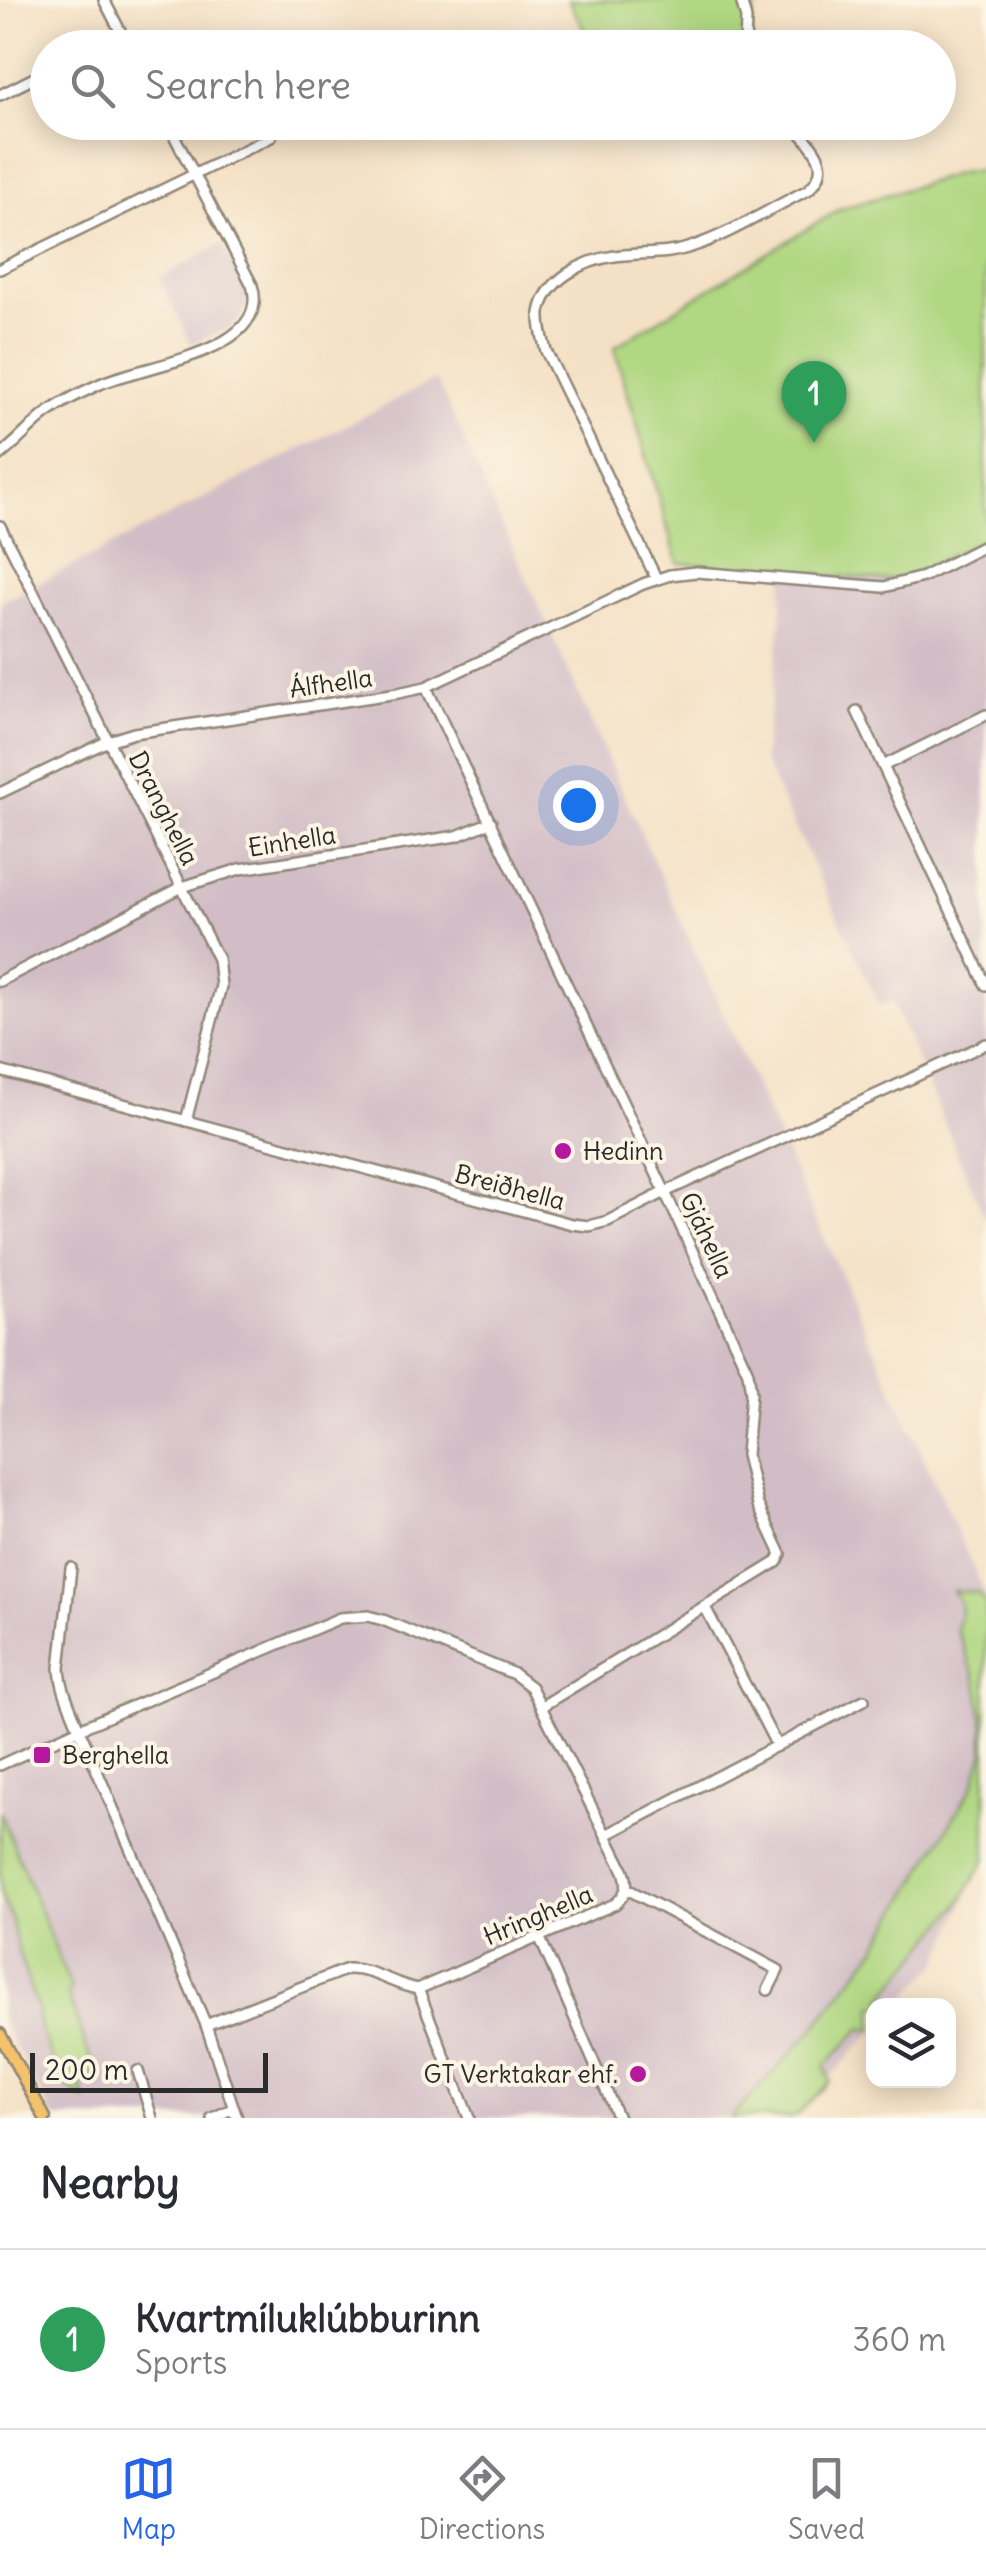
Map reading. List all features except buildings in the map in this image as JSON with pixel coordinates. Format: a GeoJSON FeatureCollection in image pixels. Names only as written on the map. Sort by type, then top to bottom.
{"type":"FeatureCollection","features":[{"type":"Feature","properties":{"kind":"main road"},"geometry":{"type":"LineString","coordinates":[[0,2034],[44,2118]]}},
{"type":"Feature","properties":{"kind":"street"},"geometry":{"type":"LineString","coordinates":[[104,0],[120,30]]}},
{"type":"Feature","properties":{"kind":"street"},"geometry":{"type":"LineString","coordinates":[[741,0],[746,30]]}},
{"type":"Feature","properties":{"kind":"street"},"geometry":{"type":"LineString","coordinates":[[0,96],[30,80]]}},
{"type":"Feature","properties":{"kind":"street"},"geometry":{"type":"LineString","coordinates":[[0,456],[57,406],[102,383],[194,355],[235,334],[248,321],[254,291],[176,140]]}},
{"type":"Feature","properties":{"kind":"street"},"geometry":{"type":"LineString","coordinates":[[0,269],[265,140]]}},
{"type":"Feature","properties":{"kind":"street"},"geometry":{"type":"LineString","coordinates":[[656,578],[546,351],[540,328],[542,303],[564,276],[591,262],[696,246],[812,187],[820,172],[820,162],[806,140]]}},
{"type":"Feature","properties":{"kind":"street","name":"Dranghella"},"geometry":{"type":"LineString","coordinates":[[0,526],[218,959],[221,986],[186,1121]]}},
{"type":"Feature","properties":{"kind":"street","name":"Álfhella"},"geometry":{"type":"LineString","coordinates":[[0,793],[108,740],[149,730],[426,687],[656,578],[696,572],[884,587],[923,577],[986,545]]}},
{"type":"Feature","properties":{"kind":"street","name":"Gjáhella"},"geometry":{"type":"LineString","coordinates":[[426,687],[748,1372],[751,1393],[746,1454],[758,1506],[780,1554],[776,1562],[542,1706]]}},
{"type":"Feature","properties":{"kind":"street"},"geometry":{"type":"LineString","coordinates":[[857,711],[986,985]]}},
{"type":"Feature","properties":{"kind":"street"},"geometry":{"type":"LineString","coordinates":[[883,766],[986,715]]}},
{"type":"Feature","properties":{"kind":"street","name":"Einhella"},"geometry":{"type":"LineString","coordinates":[[0,981],[182,887],[240,870],[458,836],[491,822]]}},
{"type":"Feature","properties":{"kind":"street","name":"Breiðhella"},"geometry":{"type":"LineString","coordinates":[[0,1071],[589,1226],[986,1044]]}},
{"type":"Feature","properties":{"kind":"street"},"geometry":{"type":"LineString","coordinates":[[71,1568],[61,1682],[206,2025],[235,2113],[212,2118]]}},
{"type":"Feature","properties":{"kind":"street"},"geometry":{"type":"LineString","coordinates":[[705,1607],[777,1746]]}},
{"type":"Feature","properties":{"kind":"street","name":"Hringhella"},"geometry":{"type":"LineString","coordinates":[[0,1765],[340,1618],[383,1620],[514,1674],[542,1706],[624,1871],[627,1889],[615,1904],[418,1988]]}},
{"type":"Feature","properties":{"kind":"street"},"geometry":{"type":"LineString","coordinates":[[606,1835],[864,1700]]}},
{"type":"Feature","properties":{"kind":"street"},"geometry":{"type":"LineString","coordinates":[[627,1889],[778,1970],[768,1990]]}},
{"type":"Feature","properties":{"kind":"street"},"geometry":{"type":"LineString","coordinates":[[538,1936],[618,2118]]}},
{"type":"Feature","properties":{"kind":"street"},"geometry":{"type":"LineString","coordinates":[[206,2025],[348,1969],[369,1971],[418,1988],[469,2118]]}},
{"type":"Feature","properties":{"kind":"street"},"geometry":{"type":"LineString","coordinates":[[138,2072],[152,2118]]}},
{"type":"Feature","properties":{"kind":"shaded area"},"geometry":{"type":"Polygon","coordinates":[[[222,244],[246,288],[247,303],[231,329],[191,344],[159,278],[222,244]]]}},
{"type":"Feature","properties":{"kind":"shaded area"},"geometry":{"type":"Polygon","coordinates":[[[436,379],[986,1596],[986,1851],[938,1964],[905,1998],[866,1998],[866,2038],[791,2118],[54,2118],[0,2017],[0,603],[436,379]]]}},
{"type":"Feature","properties":{"kind":"shaded area"},"geometry":{"type":"Polygon","coordinates":[[[986,538],[986,1220],[892,1001],[880,1006],[763,760],[784,572],[882,580],[906,578],[986,538]]]}},
{"type":"Feature","properties":{"kind":"green space"},"geometry":{"type":"Polygon","coordinates":[[[568,0],[753,0],[756,4],[751,30],[585,30],[568,0]]]}},
{"type":"Feature","properties":{"kind":"green space"},"geometry":{"type":"Polygon","coordinates":[[[986,169],[986,538],[906,578],[882,580],[678,563],[614,347],[840,209],[959,173],[986,169]]]}},
{"type":"Feature","properties":{"kind":"green space"},"geometry":{"type":"Polygon","coordinates":[[[953,1591],[977,1592],[986,1603],[986,1859],[958,1906],[883,1998],[866,1998],[866,2029],[861,2029],[825,2066],[830,2081],[797,2115],[731,2118],[811,2032],[876,1948],[974,1784],[984,1751],[984,1727],[977,1682],[956,1628],[959,1600],[953,1591]]]}},
{"type":"Feature","properties":{"kind":"green space"},"geometry":{"type":"Polygon","coordinates":[[[0,1811],[71,1988],[67,1992],[96,2074],[81,2085],[85,2100],[66,2082],[44,2040],[11,1918],[0,1893],[0,1811]]]}},
{"type":"Feature","properties":{"kind":"place","name":"Kvartmíluklúbburinn"},"geometry":{"type":"Point","coordinates":[814,443]}},
{"type":"Feature","properties":{"kind":"place","name":"Hedinn"},"geometry":{"type":"Point","coordinates":[563,1151]}},
{"type":"Feature","properties":{"kind":"place","name":"Berghella"},"geometry":{"type":"Point","coordinates":[42,1755]}},
{"type":"Feature","properties":{"kind":"place","name":"GT Verktakar ehf."},"geometry":{"type":"Point","coordinates":[638,2074]}}]}
